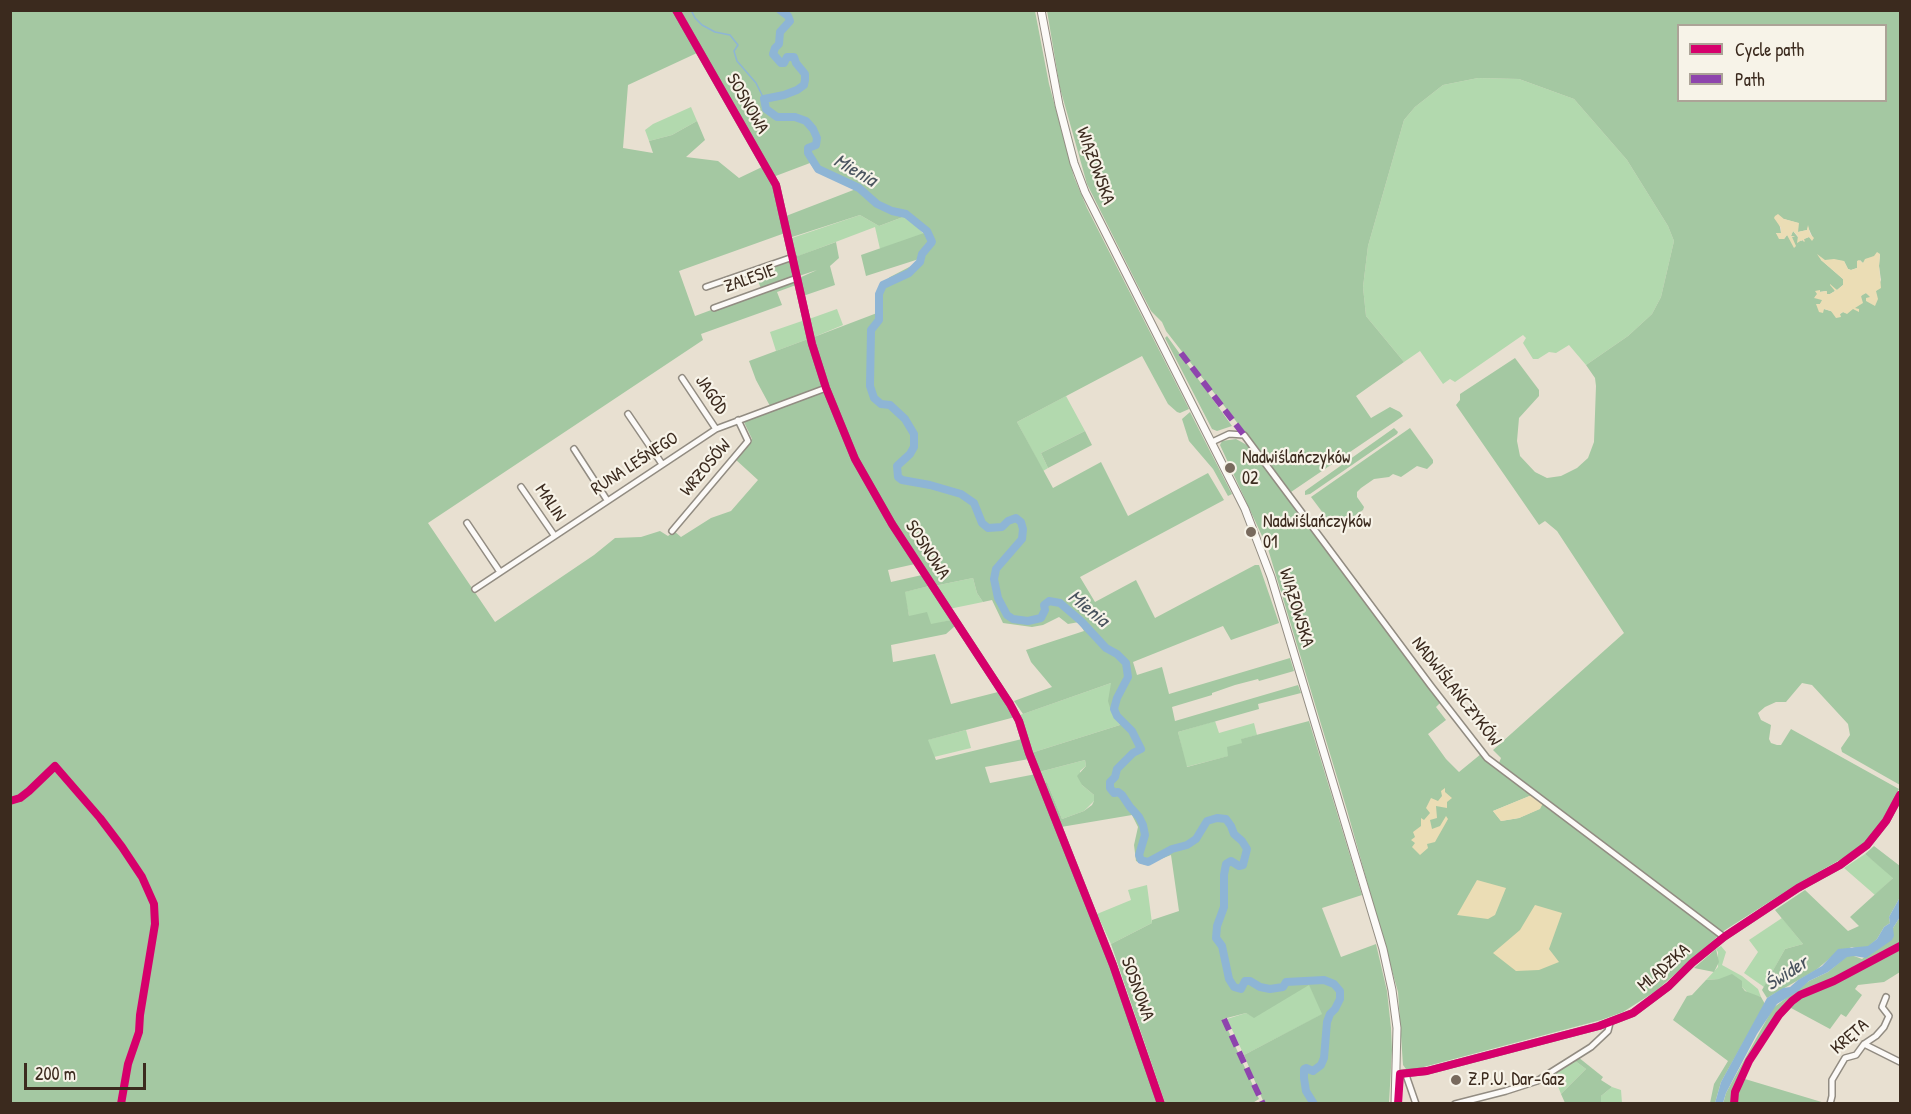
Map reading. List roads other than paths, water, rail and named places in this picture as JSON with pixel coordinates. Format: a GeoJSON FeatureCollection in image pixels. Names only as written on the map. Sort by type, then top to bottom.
{"type":"FeatureCollection","features":[{"type":"Feature","properties":{"kind":"main road","name":"WIĄZOWSKA"},"geometry":{"type":"LineString","coordinates":[[1041,10],[1054,84],[1080,179],[1090,204],[1212,442],[1253,526],[1268,566],[1383,949],[1397,1028],[1395,1104]]}},
{"type":"Feature","properties":{"kind":"street","name":"SOSNOWA"},"geometry":{"type":"LineString","coordinates":[[676,10],[776,185],[812,344],[826,388],[855,459],[892,524],[1019,721],[1029,753],[1113,965],[1161,1104]]}},
{"type":"Feature","properties":{"kind":"street"},"geometry":{"type":"LineString","coordinates":[[706,287],[793,256]]}},
{"type":"Feature","properties":{"kind":"street","name":"ZALESIE"},"geometry":{"type":"LineString","coordinates":[[714,308],[797,278]]}},
{"type":"Feature","properties":{"kind":"street","name":"JAGÓD"},"geometry":{"type":"LineString","coordinates":[[682,378],[716,429]]}},
{"type":"Feature","properties":{"kind":"street","name":"RUNA LEŚNEGO"},"geometry":{"type":"LineString","coordinates":[[475,589],[716,429],[826,388]]}},
{"type":"Feature","properties":{"kind":"street"},"geometry":{"type":"LineString","coordinates":[[628,414],[662,464]]}},
{"type":"Feature","properties":{"kind":"street","name":"WRZOSÓW"},"geometry":{"type":"LineString","coordinates":[[672,531],[748,441],[738,420]]}},
{"type":"Feature","properties":{"kind":"street","name":"NADWIŚLAŃCZYKÓW"},"geometry":{"type":"LineString","coordinates":[[1212,442],[1229,434],[1244,435],[1487,758],[1724,938]]}},
{"type":"Feature","properties":{"kind":"street"},"geometry":{"type":"LineString","coordinates":[[574,449],[608,500]]}},
{"type":"Feature","properties":{"kind":"street","name":"MALIN"},"geometry":{"type":"LineString","coordinates":[[521,487],[554,536]]}},
{"type":"Feature","properties":{"kind":"street"},"geometry":{"type":"LineString","coordinates":[[467,523],[500,572]]}},
{"type":"Feature","properties":{"kind":"street","name":"MLĄDZKA"},"geometry":{"type":"LineString","coordinates":[[1397,1074],[1427,1071],[1610,1023],[1633,1013],[1652,1000],[1692,963],[1724,938],[1798,888],[1840,865],[1867,845],[1886,821],[1900,795]]}},
{"type":"Feature","properties":{"kind":"street","name":"KRĘTA"},"geometry":{"type":"LineString","coordinates":[[1830,1104],[1832,1080],[1836,1070],[1845,1058],[1856,1055],[1864,1044],[1884,1027],[1888,1016],[1882,1007],[1886,997]]}},
{"type":"Feature","properties":{"kind":"street"},"geometry":{"type":"LineString","coordinates":[[1455,1104],[1537,1081],[1592,1047],[1608,1031],[1610,1023]]}},
{"type":"Feature","properties":{"kind":"street"},"geometry":{"type":"LineString","coordinates":[[1864,1044],[1900,1062]]}},
{"type":"Feature","properties":{"kind":"street"},"geometry":{"type":"LineString","coordinates":[[1407,1074],[1416,1104]]}},
{"type":"Feature","properties":{"kind":"water"},"geometry":{"type":"Polygon","coordinates":[[[1900,897],[1900,917],[1893,928],[1892,940],[1866,958],[1847,957],[1828,972],[1809,981],[1797,992],[1777,1004],[1757,1034],[1723,1103],[1715,1103],[1721,1082],[1767,998],[1783,988],[1790,987],[1822,966],[1838,949],[1868,946],[1890,923],[1889,917],[1900,897]]]}},
{"type":"Feature","properties":{"kind":"waterway"},"geometry":{"type":"LineString","coordinates":[[691,10],[702,25],[715,32],[730,35],[738,45],[734,51],[737,61],[756,83],[764,99]]}},
{"type":"Feature","properties":{"kind":"waterway","name":"Mienia"},"geometry":{"type":"LineString","coordinates":[[780,10],[788,16],[790,21],[780,32],[779,44],[773,54],[781,63],[784,63],[787,57],[794,57],[805,74],[805,80],[804,85],[797,90],[764,99],[766,109],[777,117],[795,117],[806,121],[817,138],[816,145],[808,148],[808,153],[818,169],[859,188],[877,204],[906,214],[927,231],[932,242],[922,254],[920,262],[909,273],[883,285],[879,294],[879,320],[871,330],[870,386],[874,398],[881,404],[890,405],[905,419],[914,434],[914,447],[897,466],[898,477],[902,480],[961,494],[974,503],[982,523],[988,528],[1002,527],[1008,521],[1016,518],[1021,522],[1022,539],[996,569],[994,579],[998,598],[1007,615],[1013,619],[1028,621],[1041,618],[1045,610],[1044,605],[1049,601],[1060,603],[1081,621],[1106,648],[1126,663],[1128,677],[1114,709],[1117,716],[1132,731],[1141,749],[1133,753],[1117,769],[1115,777],[1110,782],[1110,788],[1114,793],[1118,792],[1122,795],[1143,825],[1145,835],[1139,855],[1141,860],[1148,862],[1172,849],[1187,845],[1196,839],[1207,821],[1217,818],[1226,819],[1234,834],[1247,849],[1243,865],[1239,866],[1231,861],[1226,864],[1224,907],[1217,926],[1216,938],[1222,946],[1229,979],[1234,987],[1241,989],[1245,981],[1270,989],[1283,987],[1286,982],[1324,980],[1334,984],[1340,991],[1340,999],[1327,1022],[1324,1058],[1321,1065],[1313,1071],[1304,1069],[1306,1091],[1314,1104]]}},
{"type":"Feature","properties":{"kind":"place","name":"Nadwiślańczyków 02"},"geometry":{"type":"Point","coordinates":[1230,468]}},
{"type":"Feature","properties":{"kind":"place","name":"Nadwiślańczyków 01"},"geometry":{"type":"Point","coordinates":[1251,532]}},
{"type":"Feature","properties":{"kind":"place","name":"Z.P.U. Dar-Gaz"},"geometry":{"type":"Point","coordinates":[1456,1080]}},
{"type":"Feature","properties":{"kind":"water label","name":"Świder"},"geometry":{"type":"Point","coordinates":[1787,974]}}]}
